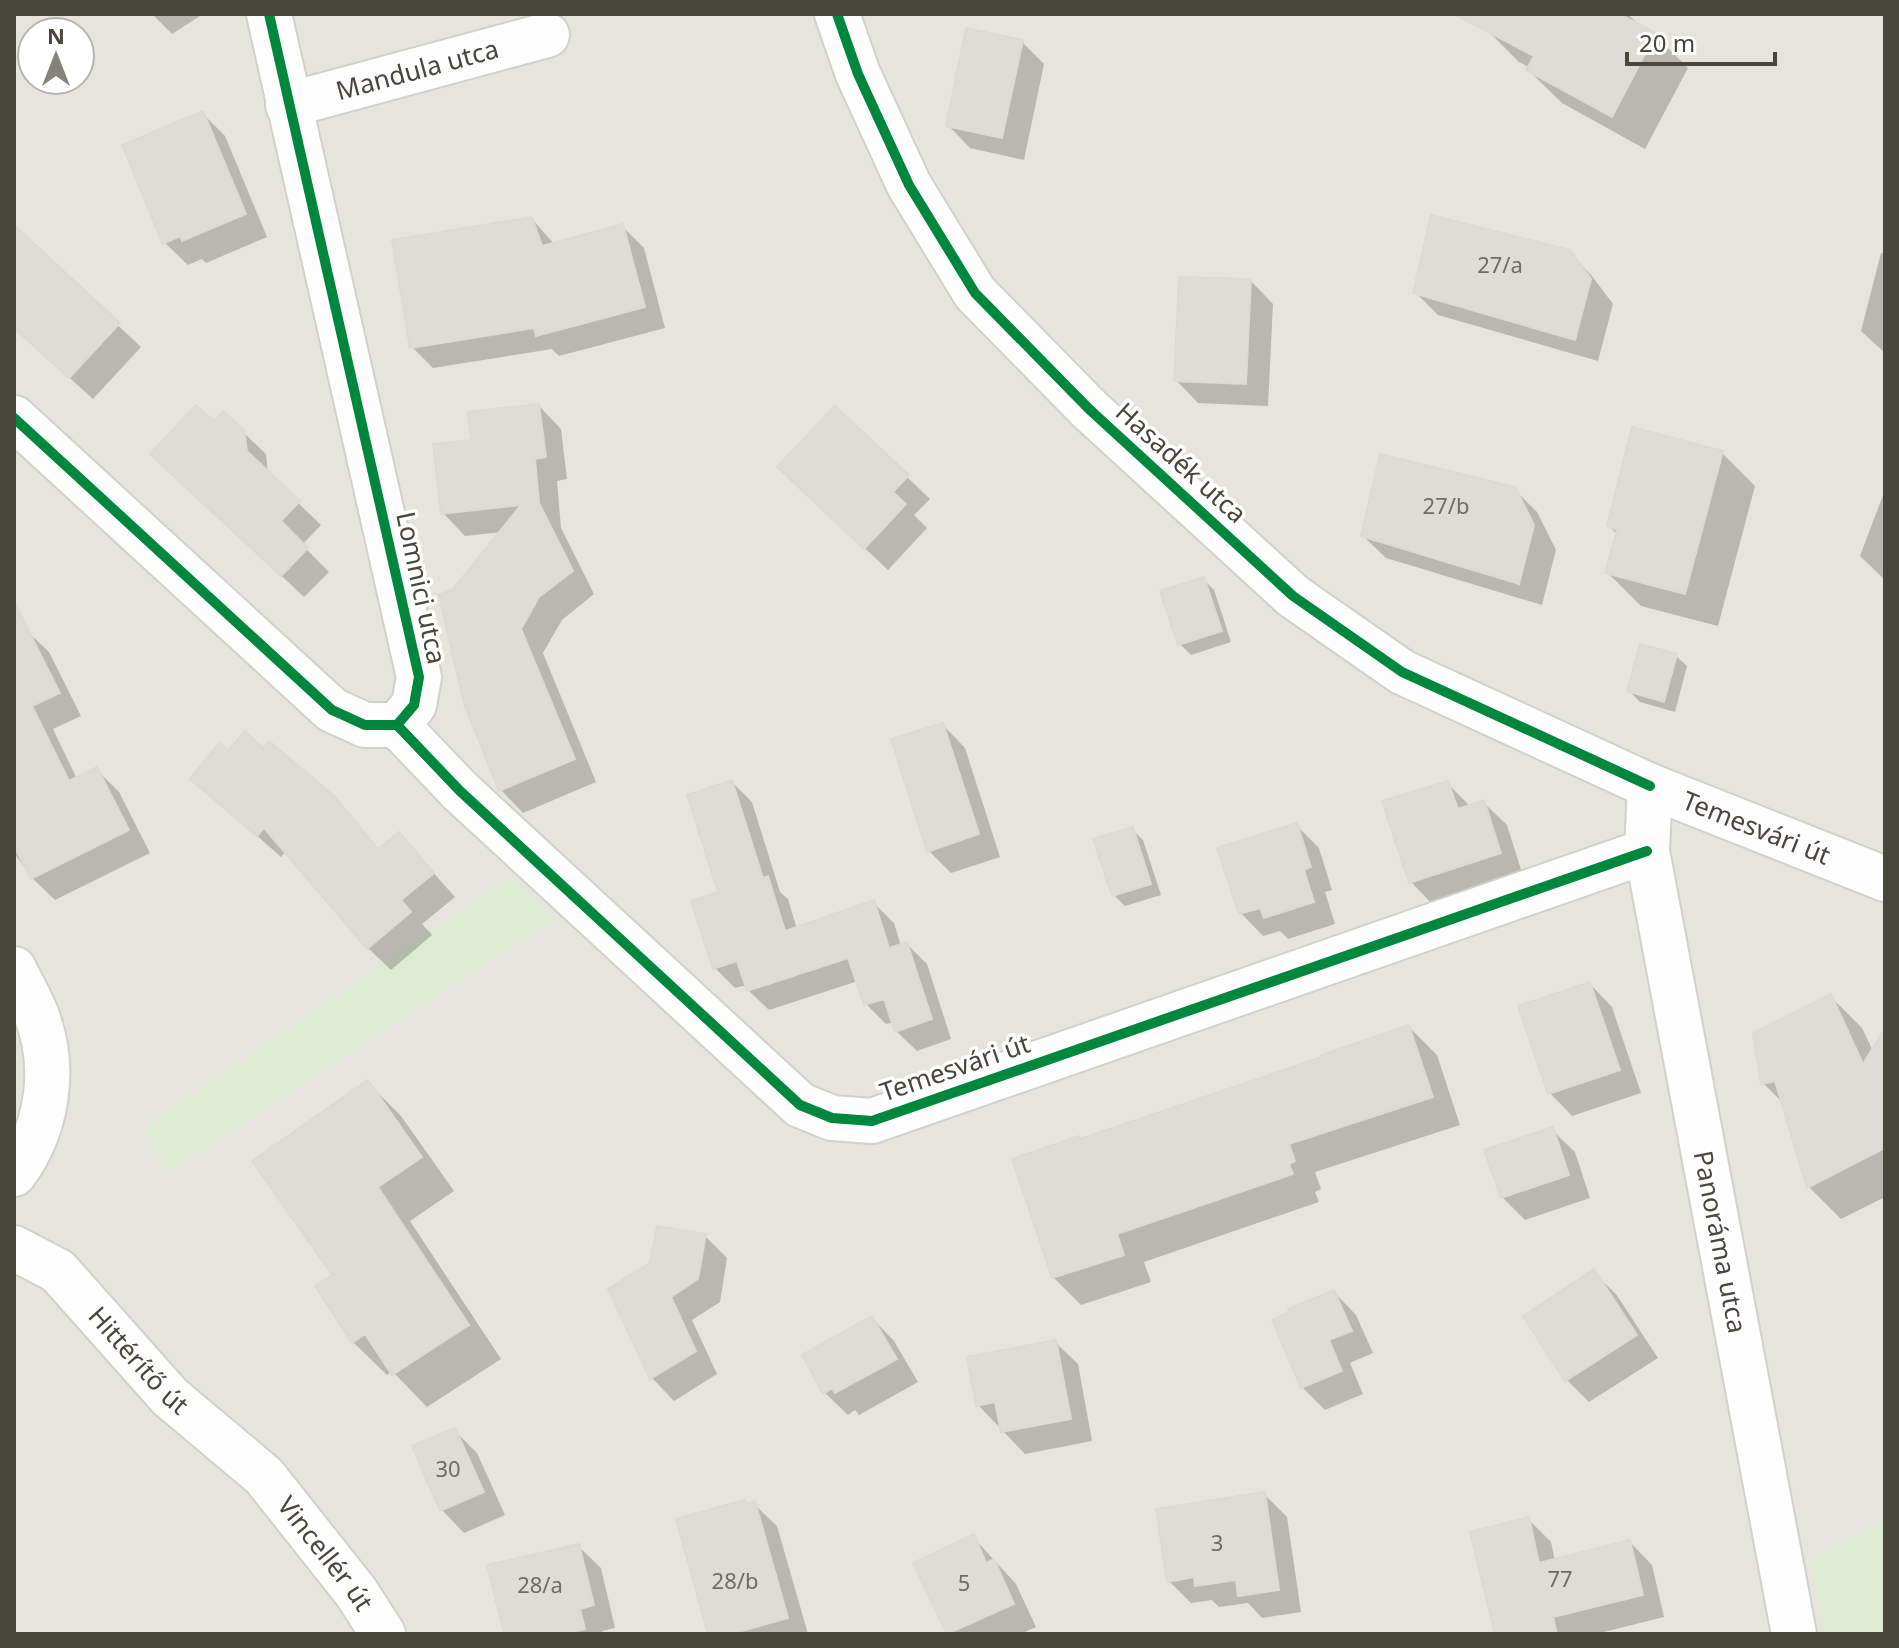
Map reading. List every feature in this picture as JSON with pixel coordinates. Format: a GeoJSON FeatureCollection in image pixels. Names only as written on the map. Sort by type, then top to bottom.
{"type":"FeatureCollection","features":[{"type":"Feature","properties":{"kind":"street","name":"Lomnici utca"},"geometry":{"type":"LineString","coordinates":[[269,14],[419,677],[414,705],[397,725]]}},
{"type":"Feature","properties":{"kind":"street","name":"Hasadék utca"},"geometry":{"type":"LineString","coordinates":[[837,14],[858,74],[909,185],[975,293],[1089,409],[1293,596],[1402,672],[1650,786]]}},
{"type":"Feature","properties":{"kind":"street","name":"Mandula utca"},"geometry":{"type":"LineString","coordinates":[[288,105],[547,35]]}},
{"type":"Feature","properties":{"kind":"street"},"geometry":{"type":"LineString","coordinates":[[14,418],[332,710],[365,725],[397,725]]}},
{"type":"Feature","properties":{"kind":"street","name":"Temesvári út"},"geometry":{"type":"LineString","coordinates":[[397,725],[460,791],[800,1105],[832,1118],[872,1121],[1647,851],[1650,786],[1885,879]]}},
{"type":"Feature","properties":{"kind":"street","name":"Panoráma utca"},"geometry":{"type":"LineString","coordinates":[[1647,851],[1794,1634]]}},
{"type":"Feature","properties":{"kind":"street"},"geometry":{"type":"LineString","coordinates":[[14,969],[37,1016],[47,1057],[45,1109],[29,1154],[14,1174]]}},
{"type":"Feature","properties":{"kind":"street","name":"Hittérítő út"},"geometry":{"type":"LineString","coordinates":[[14,1248],[58,1271],[170,1397],[264,1476]]}},
{"type":"Feature","properties":{"kind":"street","name":"Vincellér út"},"geometry":{"type":"LineString","coordinates":[[264,1476],[356,1592],[383,1634]]}},
{"type":"Feature","properties":{"kind":"shaded area"},"geometry":{"type":"Polygon","coordinates":[[[14,14],[1885,14],[1885,1634],[14,1634],[14,14]]]}},
{"type":"Feature","properties":{"kind":"green space"},"geometry":{"type":"Polygon","coordinates":[[[511,878],[552,919],[166,1173],[144,1127],[511,878]]]}},
{"type":"Feature","properties":{"kind":"green space"},"geometry":{"type":"Polygon","coordinates":[[[1885,1522],[1885,1634],[1826,1634],[1810,1560],[1885,1522]]]}},
{"type":"Feature","properties":{"kind":"building"},"geometry":{"type":"Polygon","coordinates":[[[1454,14],[1619,14],[1656,33],[1612,117],[1526,70],[1534,56],[1454,14]]]}},
{"type":"Feature","properties":{"kind":"building"},"geometry":{"type":"Polygon","coordinates":[[[966,28],[1023,40],[1002,138],[946,126],[966,28]]]}},
{"type":"Feature","properties":{"kind":"building"},"geometry":{"type":"Polygon","coordinates":[[[203,111],[246,214],[182,241],[180,236],[163,244],[122,145],[203,111]]]}},
{"type":"Feature","properties":{"kind":"building"},"geometry":{"type":"Polygon","coordinates":[[[1431,215],[1570,250],[1591,279],[1575,340],[1413,293],[1431,215]]]}},
{"type":"Feature","properties":{"kind":"building"},"geometry":{"type":"Polygon","coordinates":[[[532,217],[542,246],[623,224],[645,307],[536,336],[534,328],[410,348],[392,240],[532,217]]]}},
{"type":"Feature","properties":{"kind":"building"},"geometry":{"type":"Polygon","coordinates":[[[14,225],[120,323],[69,378],[14,328],[14,225]]]}},
{"type":"Feature","properties":{"kind":"building"},"geometry":{"type":"Polygon","coordinates":[[[1179,277],[1251,279],[1246,384],[1174,381],[1179,277]]]}},
{"type":"Feature","properties":{"kind":"building"},"geometry":{"type":"Polygon","coordinates":[[[539,404],[546,457],[535,459],[539,503],[573,571],[539,597],[521,629],[575,759],[499,791],[464,704],[439,595],[453,589],[521,505],[441,514],[433,444],[471,440],[468,412],[539,404]]]}},
{"type":"Feature","properties":{"kind":"building"},"geometry":{"type":"Polygon","coordinates":[[[196,405],[214,421],[223,411],[244,430],[247,451],[300,501],[281,521],[308,548],[281,576],[150,454],[196,405]]]}},
{"type":"Feature","properties":{"kind":"building"},"geometry":{"type":"Polygon","coordinates":[[[835,406],[909,475],[893,492],[906,504],[864,549],[777,467],[835,406]]]}},
{"type":"Feature","properties":{"kind":"building"},"geometry":{"type":"Polygon","coordinates":[[[1632,427],[1723,451],[1685,594],[1605,573],[1617,530],[1607,526],[1632,427]]]}},
{"type":"Feature","properties":{"kind":"building"},"geometry":{"type":"Polygon","coordinates":[[[1380,454],[1515,487],[1534,525],[1519,584],[1361,536],[1380,454]]]}},
{"type":"Feature","properties":{"kind":"building"},"geometry":{"type":"Polygon","coordinates":[[[1204,577],[1222,631],[1178,645],[1160,591],[1204,577]]]}},
{"type":"Feature","properties":{"kind":"building"},"geometry":{"type":"Polygon","coordinates":[[[14,602],[60,693],[32,706],[69,781],[97,767],[129,830],[31,879],[14,846],[14,602]]]}},
{"type":"Feature","properties":{"kind":"building"},"geometry":{"type":"Polygon","coordinates":[[[1640,644],[1677,654],[1664,702],[1627,691],[1640,644]]]}},
{"type":"Feature","properties":{"kind":"building"},"geometry":{"type":"Polygon","coordinates":[[[943,723],[979,834],[927,852],[891,739],[943,723]]]}},
{"type":"Feature","properties":{"kind":"building"},"geometry":{"type":"Polygon","coordinates":[[[245,731],[263,748],[269,741],[334,796],[378,849],[399,832],[434,873],[401,900],[411,912],[367,949],[264,828],[257,836],[190,779],[219,743],[228,751],[245,731]]]}},
{"type":"Feature","properties":{"kind":"building"},"geometry":{"type":"Polygon","coordinates":[[[732,780],[763,878],[768,876],[785,931],[874,900],[889,948],[907,942],[932,1019],[895,1032],[884,999],[864,1005],[848,958],[747,991],[737,961],[713,969],[691,901],[718,892],[687,795],[732,780]]]}},
{"type":"Feature","properties":{"kind":"building"},"geometry":{"type":"Polygon","coordinates":[[[1448,781],[1458,809],[1484,800],[1501,853],[1409,883],[1382,801],[1448,781]]]}},
{"type":"Feature","properties":{"kind":"building"},"geometry":{"type":"Polygon","coordinates":[[[1297,823],[1311,867],[1304,870],[1314,902],[1264,918],[1260,908],[1239,914],[1217,848],[1297,823]]]}},
{"type":"Feature","properties":{"kind":"building"},"geometry":{"type":"Polygon","coordinates":[[[1133,827],[1151,884],[1112,896],[1093,839],[1133,827]]]}},
{"type":"Feature","properties":{"kind":"building"},"geometry":{"type":"Polygon","coordinates":[[[1590,982],[1620,1070],[1548,1094],[1518,1006],[1590,982]]]}},
{"type":"Feature","properties":{"kind":"building"},"geometry":{"type":"Polygon","coordinates":[[[1831,994],[1863,1064],[1885,1028],[1885,1148],[1807,1188],[1775,1081],[1761,1084],[1753,1033],[1831,994]]]}},
{"type":"Feature","properties":{"kind":"building"},"geometry":{"type":"Polygon","coordinates":[[[1409,1025],[1433,1097],[1289,1144],[1295,1161],[1289,1164],[1293,1174],[1117,1234],[1124,1255],[1052,1278],[1012,1159],[1079,1136],[1080,1139],[1409,1025]]]}},
{"type":"Feature","properties":{"kind":"building"},"geometry":{"type":"Polygon","coordinates":[[[368,1080],[422,1157],[378,1187],[469,1325],[392,1375],[365,1334],[352,1343],[315,1286],[332,1275],[252,1161],[368,1080]]]}},
{"type":"Feature","properties":{"kind":"building"},"geometry":{"type":"Polygon","coordinates":[[[1553,1127],[1569,1175],[1501,1198],[1484,1150],[1553,1127]]]}},
{"type":"Feature","properties":{"kind":"building"},"geometry":{"type":"Polygon","coordinates":[[[657,1226],[706,1234],[698,1279],[671,1297],[696,1351],[650,1379],[608,1289],[650,1263],[657,1226]]]}},
{"type":"Feature","properties":{"kind":"building"},"geometry":{"type":"Polygon","coordinates":[[[1594,1269],[1637,1335],[1565,1381],[1523,1316],[1594,1269]]]}},
{"type":"Feature","properties":{"kind":"building"},"geometry":{"type":"Polygon","coordinates":[[[1334,1290],[1352,1331],[1329,1340],[1342,1371],[1301,1388],[1272,1320],[1290,1312],[1288,1309],[1334,1290]]]}},
{"type":"Feature","properties":{"kind":"building"},"geometry":{"type":"Polygon","coordinates":[[[872,1316],[897,1359],[835,1393],[832,1388],[823,1394],[802,1355],[872,1316]]]}},
{"type":"Feature","properties":{"kind":"building"},"geometry":{"type":"Polygon","coordinates":[[[1056,1340],[1071,1419],[1001,1432],[995,1402],[976,1406],[967,1357],[1056,1340]]]}},
{"type":"Feature","properties":{"kind":"building"},"geometry":{"type":"Polygon","coordinates":[[[455,1428],[484,1492],[440,1511],[412,1446],[455,1428]]]}},
{"type":"Feature","properties":{"kind":"building"},"geometry":{"type":"Polygon","coordinates":[[[1265,1492],[1279,1590],[1238,1596],[1236,1580],[1195,1586],[1194,1577],[1167,1582],[1156,1509],[1265,1492]]]}},
{"type":"Feature","properties":{"kind":"building"},"geometry":{"type":"Polygon","coordinates":[[[744,1500],[746,1504],[755,1501],[788,1618],[731,1634],[708,1634],[676,1519],[744,1500]]]}},
{"type":"Feature","properties":{"kind":"building"},"geometry":{"type":"Polygon","coordinates":[[[1529,1517],[1539,1563],[1630,1540],[1643,1595],[1553,1617],[1557,1634],[1495,1634],[1470,1532],[1529,1517]]]}},
{"type":"Feature","properties":{"kind":"building"},"geometry":{"type":"Polygon","coordinates":[[[974,1534],[986,1563],[994,1559],[1014,1604],[947,1634],[913,1563],[974,1534]]]}},
{"type":"Feature","properties":{"kind":"building"},"geometry":{"type":"Polygon","coordinates":[[[579,1544],[594,1605],[580,1609],[585,1629],[563,1634],[504,1634],[487,1565],[579,1544]]]}},
{"type":"Feature","properties":{"kind":"cycle path"},"geometry":{"type":"LineString","coordinates":[[14,418],[332,710],[365,725],[397,725],[414,705],[419,677],[269,14]]}},
{"type":"Feature","properties":{"kind":"cycle path"},"geometry":{"type":"LineString","coordinates":[[837,14],[858,74],[909,185],[975,293],[1089,409],[1293,596],[1402,672],[1650,786]]}},
{"type":"Feature","properties":{"kind":"cycle path"},"geometry":{"type":"LineString","coordinates":[[397,725],[460,791],[800,1105],[832,1118],[872,1121],[1647,851]]}}]}
